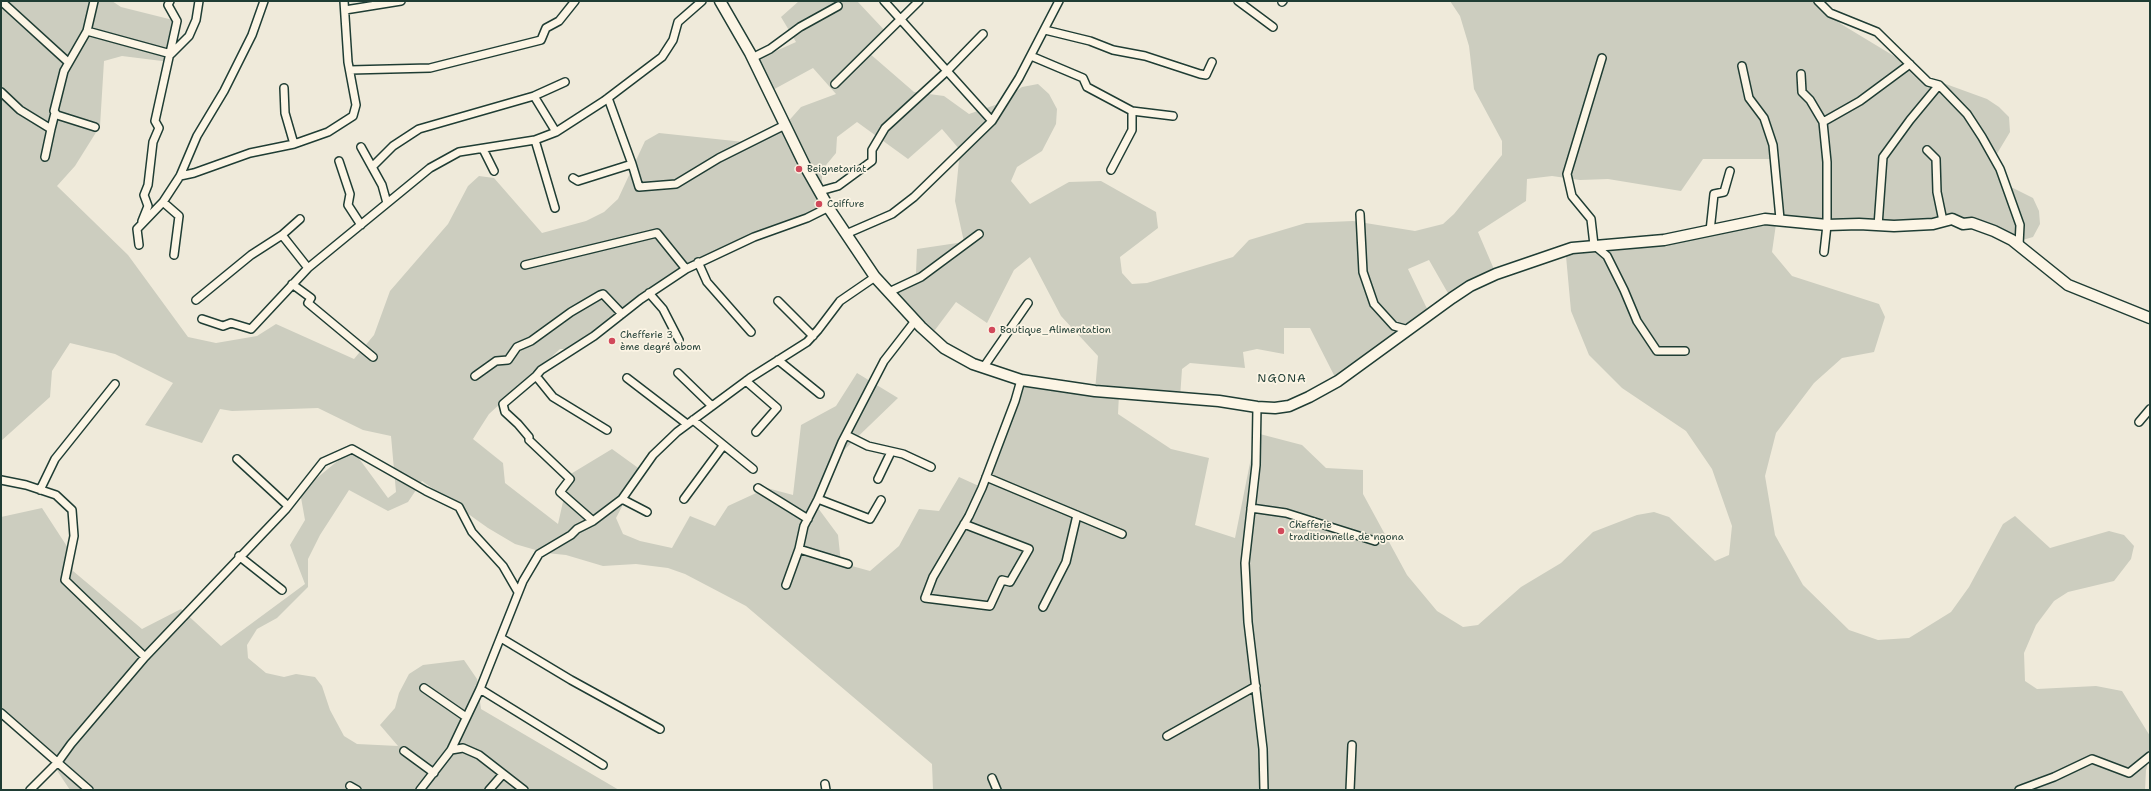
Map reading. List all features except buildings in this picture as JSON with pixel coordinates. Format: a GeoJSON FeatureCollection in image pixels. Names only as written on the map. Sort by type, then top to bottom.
{"type":"FeatureCollection","features":[{"type":"Feature","properties":{"kind":"street"},"geometry":{"type":"LineString","coordinates":[[1,1],[68,62]]}},
{"type":"Feature","properties":{"kind":"street"},"geometry":{"type":"LineString","coordinates":[[45,157],[56,113],[56,105],[68,62],[87,31],[94,1]]}},
{"type":"Feature","properties":{"kind":"street"},"geometry":{"type":"LineString","coordinates":[[139,245],[137,231],[148,206],[144,195],[148,185],[153,142],[159,128],[155,121],[171,54],[177,21],[168,5],[170,1]]}},
{"type":"Feature","properties":{"kind":"street"},"geometry":{"type":"LineString","coordinates":[[171,54],[189,36],[196,20],[199,1]]}},
{"type":"Feature","properties":{"kind":"street"},"geometry":{"type":"LineString","coordinates":[[141,224],[164,202],[180,176],[197,136],[224,91],[252,35],[264,1]]}},
{"type":"Feature","properties":{"kind":"street"},"geometry":{"type":"LineString","coordinates":[[180,176],[194,173],[250,152],[294,144],[328,132],[353,116],[356,105],[350,70],[344,1]]}},
{"type":"Feature","properties":{"kind":"street"},"geometry":{"type":"LineString","coordinates":[[345,10],[402,1]]}},
{"type":"Feature","properties":{"kind":"street"},"geometry":{"type":"LineString","coordinates":[[350,70],[430,68],[541,40],[546,28],[559,21],[575,1]]}},
{"type":"Feature","properties":{"kind":"street"},"geometry":{"type":"LineString","coordinates":[[202,319],[223,326],[231,324],[251,329],[308,268],[430,168],[447,157],[459,152],[535,140],[556,132],[608,98],[662,57],[672,40],[678,22],[702,1]]}},
{"type":"Feature","properties":{"kind":"street"},"geometry":{"type":"LineString","coordinates":[[720,1],[752,58],[820,191],[846,234],[875,277],[915,321],[944,348],[983,368],[1021,380],[1096,392],[1219,401],[1257,407],[1275,408],[1309,398],[1352,372],[1464,290],[1488,278],[1572,248],[1664,240],[1765,219],[1780,219],[1827,225],[1859,224],[1878,226],[1934,224],[1952,219],[1963,224],[1972,223],[1994,230],[2019,245],[2068,285],[2150,317]]}},
{"type":"Feature","properties":{"kind":"street"},"geometry":{"type":"LineString","coordinates":[[884,1],[992,121]]}},
{"type":"Feature","properties":{"kind":"street"},"geometry":{"type":"LineString","coordinates":[[835,84],[920,1]]}},
{"type":"Feature","properties":{"kind":"street"},"geometry":{"type":"LineString","coordinates":[[846,234],[892,214],[914,197],[992,121],[1031,56],[1059,1]]}},
{"type":"Feature","properties":{"kind":"street"},"geometry":{"type":"LineString","coordinates":[[1238,1],[1273,27]]}},
{"type":"Feature","properties":{"kind":"street"},"geometry":{"type":"LineString","coordinates":[[1818,1],[1830,13],[1877,32],[1928,82],[1939,85],[1967,114],[2000,169],[2020,225],[2019,245]]}},
{"type":"Feature","properties":{"kind":"street"},"geometry":{"type":"LineString","coordinates":[[752,58],[770,49],[800,27],[838,6]]}},
{"type":"Feature","properties":{"kind":"street"},"geometry":{"type":"LineString","coordinates":[[1045,30],[1090,41],[1113,50],[1145,56],[1200,74],[1206,75],[1212,62]]}},
{"type":"Feature","properties":{"kind":"street"},"geometry":{"type":"LineString","coordinates":[[87,31],[171,54]]}},
{"type":"Feature","properties":{"kind":"street"},"geometry":{"type":"LineString","coordinates":[[820,191],[838,186],[872,160],[872,150],[885,128],[947,71],[983,34]]}},
{"type":"Feature","properties":{"kind":"street"},"geometry":{"type":"LineString","coordinates":[[1031,56],[1084,78],[1087,87],[1132,111],[1173,116]]}},
{"type":"Feature","properties":{"kind":"street"},"geometry":{"type":"LineString","coordinates":[[1602,58],[1567,174],[1572,196],[1590,219],[1594,245],[1607,256],[1637,321],[1657,351],[1685,351]]}},
{"type":"Feature","properties":{"kind":"street"},"geometry":{"type":"LineString","coordinates":[[1823,122],[1860,101],[1910,64]]}},
{"type":"Feature","properties":{"kind":"street"},"geometry":{"type":"LineString","coordinates":[[1742,66],[1749,98],[1764,118],[1773,145],[1780,219]]}},
{"type":"Feature","properties":{"kind":"street"},"geometry":{"type":"LineString","coordinates":[[1800,74],[1802,92],[1810,100],[1823,122],[1827,162],[1827,225],[1824,252]]}},
{"type":"Feature","properties":{"kind":"street"},"geometry":{"type":"LineString","coordinates":[[372,167],[392,146],[418,129],[534,96],[565,82]]}},
{"type":"Feature","properties":{"kind":"street"},"geometry":{"type":"LineString","coordinates":[[1878,226],[1883,157],[1939,85]]}},
{"type":"Feature","properties":{"kind":"street"},"geometry":{"type":"LineString","coordinates":[[284,88],[285,113],[294,144]]}},
{"type":"Feature","properties":{"kind":"street"},"geometry":{"type":"LineString","coordinates":[[1,92],[20,110],[51,129]]}},
{"type":"Feature","properties":{"kind":"street"},"geometry":{"type":"LineString","coordinates":[[534,96],[556,132]]}},
{"type":"Feature","properties":{"kind":"street"},"geometry":{"type":"LineString","coordinates":[[608,98],[639,187],[676,184],[719,158],[785,125]]}},
{"type":"Feature","properties":{"kind":"street"},"geometry":{"type":"LineString","coordinates":[[1111,170],[1132,130],[1132,111]]}},
{"type":"Feature","properties":{"kind":"street"},"geometry":{"type":"LineString","coordinates":[[56,113],[95,127]]}},
{"type":"Feature","properties":{"kind":"street"},"geometry":{"type":"LineString","coordinates":[[535,140],[555,208]]}},
{"type":"Feature","properties":{"kind":"street"},"geometry":{"type":"LineString","coordinates":[[361,147],[382,185],[387,204]]}},
{"type":"Feature","properties":{"kind":"street"},"geometry":{"type":"LineString","coordinates":[[483,149],[494,171]]}},
{"type":"Feature","properties":{"kind":"street"},"geometry":{"type":"LineString","coordinates":[[1927,150],[1936,159],[1937,192],[1943,221]]}},
{"type":"Feature","properties":{"kind":"street"},"geometry":{"type":"LineString","coordinates":[[339,161],[350,194],[348,205],[361,225]]}},
{"type":"Feature","properties":{"kind":"street"},"geometry":{"type":"LineString","coordinates":[[573,178],[578,181],[632,164]]}},
{"type":"Feature","properties":{"kind":"street"},"geometry":{"type":"LineString","coordinates":[[1710,231],[1714,194],[1724,192],[1730,171]]}},
{"type":"Feature","properties":{"kind":"street"},"geometry":{"type":"LineString","coordinates":[[164,202],[179,216],[174,255]]}},
{"type":"Feature","properties":{"kind":"street"},"geometry":{"type":"LineString","coordinates":[[593,521],[560,492],[570,479],[528,440],[529,437],[505,412],[503,404],[541,370],[594,336],[649,293],[686,269],[698,262],[754,237],[807,218],[829,207]]}},
{"type":"Feature","properties":{"kind":"street"},"geometry":{"type":"LineString","coordinates":[[1360,214],[1363,272],[1374,304],[1394,326],[1409,330]]}},
{"type":"Feature","properties":{"kind":"street"},"geometry":{"type":"LineString","coordinates":[[196,300],[251,255],[282,235],[300,219]]}},
{"type":"Feature","properties":{"kind":"street"},"geometry":{"type":"LineString","coordinates":[[525,265],[658,233],[686,269]]}},
{"type":"Feature","properties":{"kind":"street"},"geometry":{"type":"LineString","coordinates":[[889,292],[921,277],[979,234]]}},
{"type":"Feature","properties":{"kind":"street"},"geometry":{"type":"LineString","coordinates":[[282,235],[308,268]]}},
{"type":"Feature","properties":{"kind":"street"},"geometry":{"type":"LineString","coordinates":[[698,262],[707,282],[751,332]]}},
{"type":"Feature","properties":{"kind":"street"},"geometry":{"type":"LineString","coordinates":[[420,790],[451,750],[480,689],[518,592],[531,564],[539,554],[577,529],[593,521],[622,499],[664,443],[746,381],[813,336],[840,301],[875,277]]}},
{"type":"Feature","properties":{"kind":"street"},"geometry":{"type":"LineString","coordinates":[[292,284],[311,298],[308,303],[373,358]]}},
{"type":"Feature","properties":{"kind":"street"},"geometry":{"type":"LineString","coordinates":[[649,293],[662,309],[679,340]]}},
{"type":"Feature","properties":{"kind":"street"},"geometry":{"type":"LineString","coordinates":[[475,376],[496,361],[508,360],[517,347],[531,341],[600,295],[604,294],[622,314]]}},
{"type":"Feature","properties":{"kind":"street"},"geometry":{"type":"LineString","coordinates":[[778,300],[813,336]]}},
{"type":"Feature","properties":{"kind":"street"},"geometry":{"type":"LineString","coordinates":[[983,368],[1028,304]]}},
{"type":"Feature","properties":{"kind":"street"},"geometry":{"type":"LineString","coordinates":[[786,585],[799,548],[804,526],[818,499],[846,435],[884,361],[915,321]]}},
{"type":"Feature","properties":{"kind":"street"},"geometry":{"type":"LineString","coordinates":[[778,360],[820,394]]}},
{"type":"Feature","properties":{"kind":"street"},"geometry":{"type":"LineString","coordinates":[[678,373],[712,406]]}},
{"type":"Feature","properties":{"kind":"street"},"geometry":{"type":"LineString","coordinates":[[536,376],[553,398],[607,430]]}},
{"type":"Feature","properties":{"kind":"street"},"geometry":{"type":"LineString","coordinates":[[627,378],[690,422],[753,469]]}},
{"type":"Feature","properties":{"kind":"street"},"geometry":{"type":"LineString","coordinates":[[964,524],[1029,549],[1010,582],[1002,580],[990,606],[925,598],[933,576],[964,524],[986,477],[1016,401],[1021,380]]}},
{"type":"Feature","properties":{"kind":"street"},"geometry":{"type":"LineString","coordinates":[[746,381],[777,408],[756,432]]}},
{"type":"Feature","properties":{"kind":"street"},"geometry":{"type":"LineString","coordinates":[[40,490],[56,459],[115,384]]}},
{"type":"Feature","properties":{"kind":"street"},"geometry":{"type":"LineString","coordinates":[[1257,407],[1256,465],[1245,571],[1248,622],[1263,749],[1264,790]]}},
{"type":"Feature","properties":{"kind":"street"},"geometry":{"type":"LineString","coordinates":[[2139,422],[2150,409]]}},
{"type":"Feature","properties":{"kind":"street"},"geometry":{"type":"LineString","coordinates":[[846,435],[868,446],[902,454],[931,467]]}},
{"type":"Feature","properties":{"kind":"street"},"geometry":{"type":"LineString","coordinates":[[684,499],[723,446]]}},
{"type":"Feature","properties":{"kind":"street"},"geometry":{"type":"LineString","coordinates":[[30,790],[58,762],[71,744],[145,657],[288,506],[323,462],[352,449],[426,491],[459,507],[472,532],[503,566],[518,592]]}},
{"type":"Feature","properties":{"kind":"street"},"geometry":{"type":"LineString","coordinates":[[878,479],[891,452]]}},
{"type":"Feature","properties":{"kind":"street"},"geometry":{"type":"LineString","coordinates":[[237,460],[288,506]]}},
{"type":"Feature","properties":{"kind":"street"},"geometry":{"type":"LineString","coordinates":[[986,477],[1122,534]]}},
{"type":"Feature","properties":{"kind":"street"},"geometry":{"type":"LineString","coordinates":[[1,480],[56,495],[72,510],[74,536],[65,580],[145,657]]}},
{"type":"Feature","properties":{"kind":"street"},"geometry":{"type":"LineString","coordinates":[[758,488],[808,519]]}},
{"type":"Feature","properties":{"kind":"street"},"geometry":{"type":"LineString","coordinates":[[622,499],[647,512]]}},
{"type":"Feature","properties":{"kind":"street"},"geometry":{"type":"LineString","coordinates":[[818,499],[870,519],[882,500]]}},
{"type":"Feature","properties":{"kind":"street"},"geometry":{"type":"LineString","coordinates":[[1251,508],[1286,514],[1375,541]]}},
{"type":"Feature","properties":{"kind":"street"},"geometry":{"type":"LineString","coordinates":[[1044,607],[1066,562],[1077,515]]}},
{"type":"Feature","properties":{"kind":"street"},"geometry":{"type":"LineString","coordinates":[[799,548],[848,564]]}},
{"type":"Feature","properties":{"kind":"street"},"geometry":{"type":"LineString","coordinates":[[239,556],[282,590]]}},
{"type":"Feature","properties":{"kind":"street"},"geometry":{"type":"LineString","coordinates":[[501,638],[571,680],[660,729]]}},
{"type":"Feature","properties":{"kind":"street"},"geometry":{"type":"LineString","coordinates":[[1167,736],[1256,686]]}},
{"type":"Feature","properties":{"kind":"street"},"geometry":{"type":"LineString","coordinates":[[424,688],[466,717]]}},
{"type":"Feature","properties":{"kind":"street"},"geometry":{"type":"LineString","coordinates":[[480,689],[603,765]]}},
{"type":"Feature","properties":{"kind":"street"},"geometry":{"type":"LineString","coordinates":[[1,713],[89,790]]}},
{"type":"Feature","properties":{"kind":"street"},"geometry":{"type":"LineString","coordinates":[[1350,790],[1352,745]]}},
{"type":"Feature","properties":{"kind":"street"},"geometry":{"type":"LineString","coordinates":[[451,750],[463,748],[470,751],[504,774],[524,790]]}},
{"type":"Feature","properties":{"kind":"street"},"geometry":{"type":"LineString","coordinates":[[404,751],[434,773]]}},
{"type":"Feature","properties":{"kind":"street"},"geometry":{"type":"LineString","coordinates":[[2019,790],[2054,777],[2092,759],[2129,773],[2150,756]]}},
{"type":"Feature","properties":{"kind":"street"},"geometry":{"type":"LineString","coordinates":[[489,790],[504,774]]}},
{"type":"Feature","properties":{"kind":"street"},"geometry":{"type":"LineString","coordinates":[[992,778],[997,790]]}},
{"type":"Feature","properties":{"kind":"street"},"geometry":{"type":"LineString","coordinates":[[350,786],[357,790]]}},
{"type":"Feature","properties":{"kind":"shaded area"},"geometry":{"type":"Polygon","coordinates":[[[1,1],[112,1],[121,7],[177,21],[170,62],[122,56],[104,61],[100,126],[75,166],[57,186],[128,255],[188,337],[216,343],[257,336],[276,324],[354,359],[374,335],[390,291],[448,224],[468,186],[479,176],[494,178],[542,233],[586,221],[604,212],[618,199],[645,141],[659,133],[744,142],[785,125],[801,107],[836,94],[813,68],[769,92],[754,61],[796,42],[781,17],[799,1],[857,1],[888,34],[869,53],[914,92],[944,96],[969,114],[998,104],[1022,87],[1038,84],[1049,94],[1057,109],[1056,124],[1042,151],[1017,167],[1011,181],[1030,204],[1069,182],[1101,181],[1156,212],[1158,228],[1120,257],[1122,273],[1132,284],[1147,283],[1233,257],[1249,240],[1306,223],[1353,221],[1415,231],[1443,224],[1454,214],[1502,155],[1502,141],[1474,89],[1469,46],[1460,16],[1450,1],[1817,1],[1841,24],[1932,79],[1987,99],[1999,107],[2009,117],[2010,132],[1995,157],[1996,171],[2005,184],[2033,198],[2039,211],[2040,224],[2033,237],[2019,241],[1966,225],[1939,223],[1860,228],[1777,217],[1772,252],[1792,276],[1879,304],[1885,317],[1874,352],[1842,358],[1814,383],[1776,433],[1765,476],[1775,535],[1803,585],[1849,630],[1878,640],[1909,638],[1951,612],[1969,587],[2003,524],[2015,516],[2050,548],[2109,531],[2124,535],[2134,546],[2131,559],[2114,581],[2068,592],[2054,601],[2036,625],[2024,653],[2025,681],[2037,689],[2096,686],[2122,691],[2150,736],[2150,755],[2146,770],[2145,790],[933,790],[932,764],[746,606],[685,574],[668,568],[636,564],[603,566],[566,555],[546,553],[515,544],[488,528],[422,481],[408,502],[388,511],[349,490],[320,535],[308,559],[308,587],[277,618],[257,629],[247,645],[248,658],[266,673],[284,677],[296,674],[315,677],[322,686],[330,710],[344,736],[357,744],[398,746],[380,725],[395,708],[399,693],[409,674],[423,665],[464,660],[477,679],[481,709],[619,790],[70,790],[36,739],[1,708],[1,517],[42,508],[70,551],[73,571],[142,629],[181,609],[221,646],[305,584],[290,545],[305,520],[300,492],[352,449],[388,498],[396,492],[391,436],[363,430],[318,408],[232,411],[220,409],[202,443],[145,425],[173,383],[115,354],[70,343],[52,371],[50,397],[1,441],[1,1]],[[857,122],[837,137],[836,153],[822,170],[822,192],[830,210],[748,235],[724,250],[696,261],[627,313],[607,331],[574,349],[560,349],[489,414],[473,439],[503,463],[505,483],[558,524],[569,475],[612,449],[641,470],[616,518],[623,534],[640,541],[672,548],[690,516],[715,526],[728,506],[767,488],[793,495],[801,425],[836,406],[857,373],[898,398],[842,452],[829,477],[818,508],[838,535],[841,563],[870,571],[899,546],[919,509],[939,511],[959,477],[981,487],[1021,380],[1095,391],[1098,356],[1061,316],[1030,257],[1014,270],[987,323],[956,302],[932,334],[889,292],[916,273],[917,249],[964,242],[955,201],[960,150],[942,129],[908,159],[857,122]],[[1703,159],[1681,191],[1608,179],[1580,180],[1552,176],[1527,179],[1526,201],[1478,232],[1496,274],[1453,302],[1429,260],[1408,269],[1431,317],[1336,379],[1310,328],[1284,328],[1284,354],[1257,349],[1243,352],[1245,368],[1190,363],[1182,369],[1180,398],[1119,394],[1118,414],[1171,449],[1209,458],[1195,525],[1235,538],[1256,433],[1302,445],[1326,468],[1363,470],[1363,494],[1407,575],[1437,611],[1463,627],[1478,625],[1521,587],[1561,563],[1593,532],[1637,515],[1654,512],[1669,517],[1715,561],[1729,555],[1732,526],[1712,469],[1686,431],[1622,388],[1589,355],[1571,311],[1565,245],[1657,238],[1777,216],[1772,159],[1703,159]]]}},
{"type":"Feature","properties":{"kind":"place","name":"Beignetariat"},"geometry":{"type":"Point","coordinates":[799,169]}},
{"type":"Feature","properties":{"kind":"place","name":"Coiffure"},"geometry":{"type":"Point","coordinates":[819,204]}},
{"type":"Feature","properties":{"kind":"place","name":"Boutique_Alimentation"},"geometry":{"type":"Point","coordinates":[992,330]}},
{"type":"Feature","properties":{"kind":"place","name":"Chefferie 3 ème degré abom"},"geometry":{"type":"Point","coordinates":[612,341]}},
{"type":"Feature","properties":{"kind":"place","name":"Chefferie traditionnelle de ngona"},"geometry":{"type":"Point","coordinates":[1281,531]}},
{"type":"Feature","properties":{"kind":"district","name":"NGONA"},"geometry":{"type":"Point","coordinates":[1282,379]}}]}
